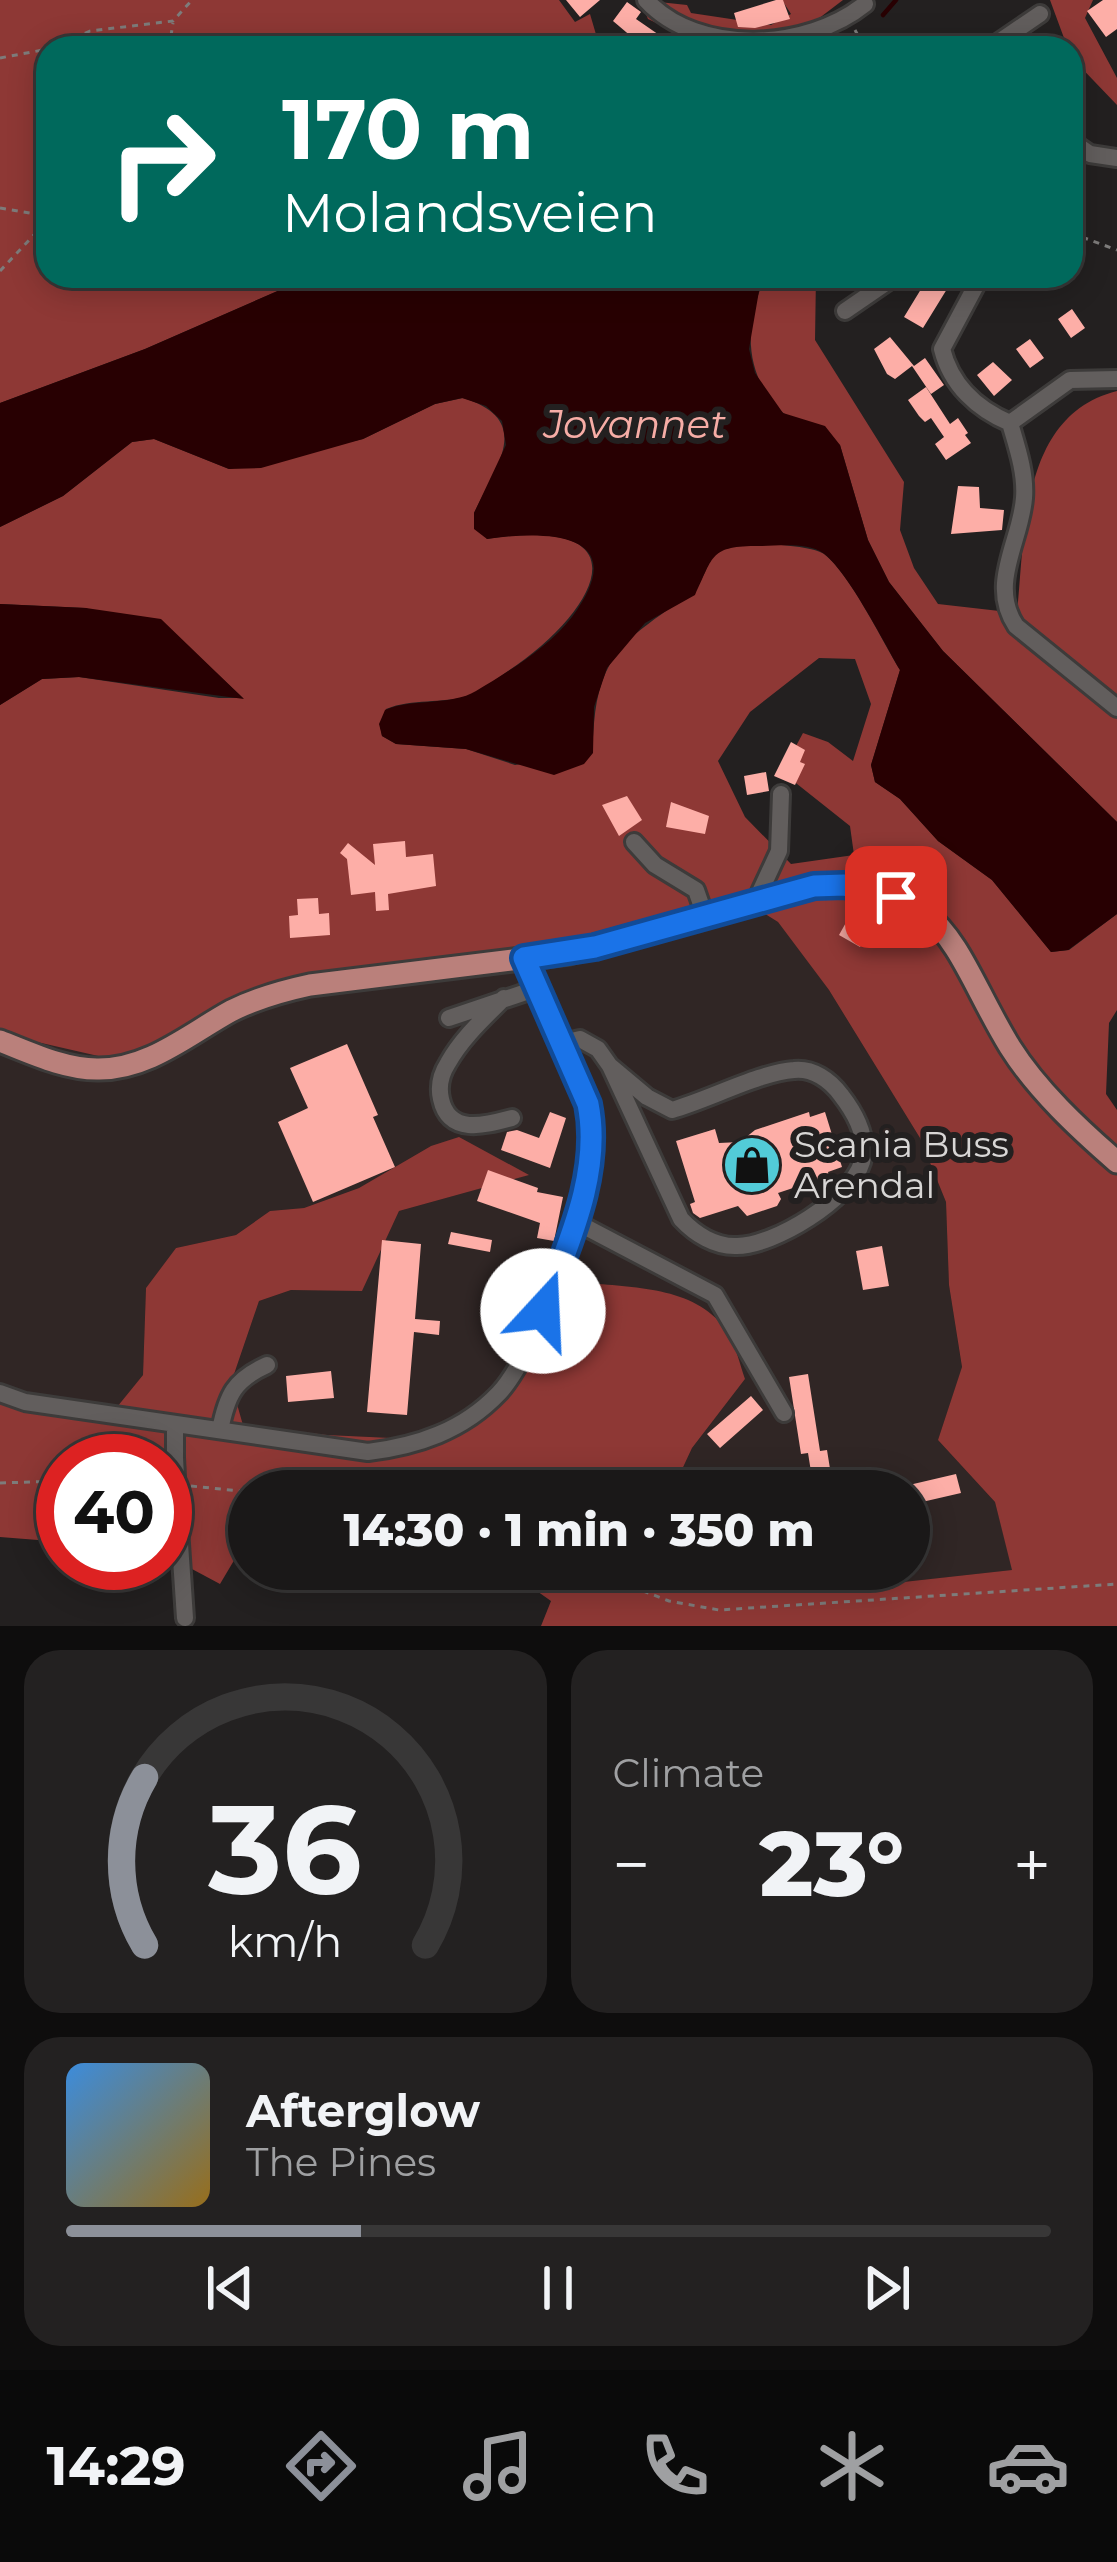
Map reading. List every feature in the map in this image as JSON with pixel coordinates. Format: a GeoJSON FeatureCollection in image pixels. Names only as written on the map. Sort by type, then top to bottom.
{"type":"FeatureCollection","features":[{"type":"Feature","properties":{"kind":"main road"},"geometry":{"type":"LineString","coordinates":[[0,1041],[72,1066],[114,1068],[153,1057],[233,1010],[276,992],[595,947],[814,886],[844,885],[883,892],[919,909],[949,935],[1024,1066],[1117,1162]]}},
{"type":"Feature","properties":{"kind":"street"},"geometry":{"type":"LineString","coordinates":[[646,0],[679,23],[714,36]]}},
{"type":"Feature","properties":{"kind":"street"},"geometry":{"type":"LineString","coordinates":[[784,36],[848,18],[866,4]]}},
{"type":"Feature","properties":{"kind":"street"},"geometry":{"type":"LineString","coordinates":[[1012,36],[1040,14]]}},
{"type":"Feature","properties":{"kind":"street"},"geometry":{"type":"LineString","coordinates":[[1083,149],[1117,158]]}},
{"type":"Feature","properties":{"kind":"street"},"geometry":{"type":"LineString","coordinates":[[845,311],[879,288]]}},
{"type":"Feature","properties":{"kind":"street"},"geometry":{"type":"LineString","coordinates":[[975,288],[942,349],[946,365],[982,411],[1010,423]]}},
{"type":"Feature","properties":{"kind":"street"},"geometry":{"type":"LineString","coordinates":[[1010,423],[1070,380],[1117,379]]}},
{"type":"Feature","properties":{"kind":"street"},"geometry":{"type":"LineString","coordinates":[[1010,423],[1025,489],[1023,516],[1006,569],[1006,609],[1032,641],[1117,708]]}},
{"type":"Feature","properties":{"kind":"street"},"geometry":{"type":"LineString","coordinates":[[761,900],[760,892],[779,850],[781,794]]}},
{"type":"Feature","properties":{"kind":"street"},"geometry":{"type":"LineString","coordinates":[[634,842],[655,865],[696,890],[705,916]]}},
{"type":"Feature","properties":{"kind":"street"},"geometry":{"type":"LineString","coordinates":[[0,1394],[26,1402],[368,1452],[418,1445],[465,1420],[498,1394],[526,1355],[576,1222],[592,1153],[588,1104],[524,958]]}},
{"type":"Feature","properties":{"kind":"street"},"geometry":{"type":"LineString","coordinates":[[449,1018],[535,989]]}},
{"type":"Feature","properties":{"kind":"street"},"geometry":{"type":"LineString","coordinates":[[504,998],[464,1039],[446,1065],[439,1090],[442,1107],[457,1122],[484,1126],[512,1118]]}},
{"type":"Feature","properties":{"kind":"street"},"geometry":{"type":"LineString","coordinates":[[563,1043],[589,1042],[646,1096],[672,1110],[788,1070],[811,1071],[836,1089],[852,1110],[861,1129],[862,1161],[852,1181],[785,1232],[741,1246],[709,1240],[681,1219],[610,1066]]}},
{"type":"Feature","properties":{"kind":"street"},"geometry":{"type":"LineString","coordinates":[[576,1222],[715,1294],[784,1413]]}},
{"type":"Feature","properties":{"kind":"street"},"geometry":{"type":"LineString","coordinates":[[220,1430],[241,1376],[267,1365]]}},
{"type":"Feature","properties":{"kind":"street"},"geometry":{"type":"LineString","coordinates":[[175,1425],[185,1618]]}},
{"type":"Feature","properties":{"kind":"path"},"geometry":{"type":"LineString","coordinates":[[171,36],[173,21],[192,0]]}},
{"type":"Feature","properties":{"kind":"path"},"geometry":{"type":"LineString","coordinates":[[848,18],[858,36]]}},
{"type":"Feature","properties":{"kind":"path"},"geometry":{"type":"LineString","coordinates":[[79,36],[173,21]]}},
{"type":"Feature","properties":{"kind":"path"},"geometry":{"type":"LineString","coordinates":[[0,58],[36,52]]}},
{"type":"Feature","properties":{"kind":"path"},"geometry":{"type":"LineString","coordinates":[[0,208],[36,216]]}},
{"type":"Feature","properties":{"kind":"path"},"geometry":{"type":"LineString","coordinates":[[0,271],[36,231]]}},
{"type":"Feature","properties":{"kind":"path"},"geometry":{"type":"LineString","coordinates":[[1083,237],[1117,250]]}},
{"type":"Feature","properties":{"kind":"path"},"geometry":{"type":"LineString","coordinates":[[0,1483],[36,1482]]}},
{"type":"Feature","properties":{"kind":"path"},"geometry":{"type":"LineString","coordinates":[[192,1487],[228,1490]]}},
{"type":"Feature","properties":{"kind":"path"},"geometry":{"type":"LineString","coordinates":[[641,1590],[669,1601],[719,1610],[1117,1584]]}},
{"type":"Feature","properties":{"kind":"shaded area"},"geometry":{"type":"Polygon","coordinates":[[[0,0],[559,0],[575,22],[590,14],[596,36],[36,36],[36,288],[285,288],[145,349],[0,403],[0,0]]]}},
{"type":"Feature","properties":{"kind":"shaded area"},"geometry":{"type":"Polygon","coordinates":[[[640,0],[687,5],[691,13],[771,25],[791,14],[782,0],[843,0],[796,36],[683,36],[648,19],[640,0]]]}},
{"type":"Feature","properties":{"kind":"shaded area"},"geometry":{"type":"Polygon","coordinates":[[[1050,0],[1093,0],[1085,18],[1117,78],[1117,105],[1083,70],[1083,36],[1063,36],[1050,0]]]}},
{"type":"Feature","properties":{"kind":"shaded area"},"geometry":{"type":"Polygon","coordinates":[[[761,288],[816,288],[815,340],[904,482],[900,530],[914,568],[938,604],[1017,613],[1027,514],[1045,451],[1062,425],[1085,404],[1117,391],[1117,822],[943,651],[889,582],[868,540],[840,445],[781,411],[760,381],[751,346],[761,288]]]}},
{"type":"Feature","properties":{"kind":"shaded area"},"geometry":{"type":"Polygon","coordinates":[[[463,398],[485,407],[504,431],[499,461],[474,513],[487,539],[538,535],[571,541],[588,554],[592,573],[584,596],[566,622],[540,647],[473,694],[386,709],[382,736],[396,744],[466,749],[515,765],[592,753],[599,692],[614,657],[698,584],[718,551],[759,544],[817,551],[844,576],[900,670],[871,765],[875,782],[900,799],[938,841],[992,880],[1051,952],[1069,950],[1117,914],[1117,1010],[1109,1023],[1106,1094],[1117,1110],[1117,1626],[541,1626],[551,1601],[535,1590],[930,1590],[930,1579],[1012,1570],[995,1502],[938,1440],[962,1367],[949,1285],[946,1202],[920,1138],[829,990],[778,922],[754,907],[326,982],[183,1037],[107,1058],[0,1038],[0,705],[42,679],[79,677],[243,698],[212,669],[86,608],[0,604],[0,527],[63,496],[132,442],[154,439],[229,469],[363,439],[435,404],[463,398]],[[819,658],[750,712],[718,761],[745,817],[791,864],[854,855],[850,826],[782,772],[803,733],[828,742],[853,761],[871,704],[855,659],[819,658]]]}},
{"type":"Feature","properties":{"kind":"shaded area"},"geometry":{"type":"Polygon","coordinates":[[[754,907],[778,922],[829,990],[920,1138],[946,1202],[949,1285],[962,1368],[938,1440],[995,1502],[1013,1570],[930,1579],[930,1470],[682,1470],[692,1448],[745,1379],[589,1283],[540,1350],[482,1412],[413,1439],[243,1425],[231,1383],[259,1301],[291,1290],[362,1290],[399,1211],[528,1175],[431,1146],[359,1188],[304,1208],[270,1211],[236,1235],[176,1248],[146,1288],[143,1375],[117,1407],[30,1412],[0,1403],[0,1038],[257,998],[754,907]]]}},
{"type":"Feature","properties":{"kind":"shaded area"},"geometry":{"type":"Polygon","coordinates":[[[459,1137],[529,1175],[399,1211],[362,1291],[291,1290],[259,1301],[231,1383],[243,1425],[413,1439],[482,1412],[540,1350],[589,1283],[684,1298],[716,1318],[731,1338],[745,1379],[692,1448],[682,1470],[228,1470],[228,1571],[220,1584],[192,1569],[192,1434],[36,1434],[36,1540],[0,1537],[0,1403],[30,1412],[117,1407],[143,1375],[146,1288],[176,1248],[236,1235],[270,1211],[304,1208],[359,1188],[431,1146],[459,1137]]]}},
{"type":"Feature","properties":{"kind":"water","name":"Jovannet"},"geometry":{"type":"Polygon","coordinates":[[[285,288],[760,288],[749,349],[755,373],[783,413],[825,426],[840,445],[868,540],[889,582],[943,651],[1117,822],[1117,914],[1068,950],[1051,952],[992,880],[938,841],[900,799],[875,782],[871,765],[900,670],[843,575],[823,553],[809,547],[743,546],[722,551],[711,562],[695,595],[645,623],[607,668],[594,707],[593,753],[584,764],[554,775],[466,749],[396,744],[382,736],[379,724],[385,710],[466,696],[527,658],[563,628],[589,589],[594,568],[589,553],[576,543],[534,535],[487,539],[474,529],[474,513],[506,445],[502,421],[486,406],[462,398],[435,404],[363,439],[261,468],[229,469],[154,439],[132,442],[63,496],[0,527],[0,403],[145,349],[285,288]]]}},
{"type":"Feature","properties":{"kind":"water"},"geometry":{"type":"Polygon","coordinates":[[[0,604],[86,608],[161,619],[244,699],[79,677],[42,679],[0,705],[0,604]]]}},
{"type":"Feature","properties":{"kind":"building"},"geometry":{"type":"Polygon","coordinates":[[[566,0],[600,0],[580,17],[566,0]]]}},
{"type":"Feature","properties":{"kind":"building"},"geometry":{"type":"Polygon","coordinates":[[[783,0],[790,19],[738,27],[734,13],[783,0]]]}},
{"type":"Feature","properties":{"kind":"building"},"geometry":{"type":"Polygon","coordinates":[[[1103,0],[1117,0],[1117,29],[1106,37],[1087,11],[1103,0]]]}},
{"type":"Feature","properties":{"kind":"building"},"geometry":{"type":"Polygon","coordinates":[[[627,2],[641,12],[636,19],[661,36],[631,36],[613,21],[627,2]]]}},
{"type":"Feature","properties":{"kind":"building"},"geometry":{"type":"Polygon","coordinates":[[[922,288],[948,288],[923,328],[904,317],[922,288]]]}},
{"type":"Feature","properties":{"kind":"building"},"geometry":{"type":"Polygon","coordinates":[[[1072,309],[1085,328],[1071,338],[1058,319],[1072,309]]]}},
{"type":"Feature","properties":{"kind":"building"},"geometry":{"type":"Polygon","coordinates":[[[890,337],[914,366],[925,358],[944,385],[931,394],[912,366],[895,379],[887,374],[874,349],[890,337]]]}},
{"type":"Feature","properties":{"kind":"building"},"geometry":{"type":"Polygon","coordinates":[[[1030,339],[1044,358],[1030,368],[1016,349],[1030,339]]]}},
{"type":"Feature","properties":{"kind":"building"},"geometry":{"type":"Polygon","coordinates":[[[993,362],[1012,380],[994,396],[977,375],[993,362]]]}},
{"type":"Feature","properties":{"kind":"building"},"geometry":{"type":"Polygon","coordinates":[[[926,387],[950,424],[958,418],[971,443],[946,460],[935,444],[944,437],[931,418],[925,422],[908,400],[926,387]]]}},
{"type":"Feature","properties":{"kind":"building"},"geometry":{"type":"Polygon","coordinates":[[[958,486],[979,487],[980,508],[1004,510],[1002,530],[951,534],[958,486]]]}},
{"type":"Feature","properties":{"kind":"building"},"geometry":{"type":"Polygon","coordinates":[[[791,742],[805,750],[800,762],[805,764],[795,785],[774,776],[791,742]]]}},
{"type":"Feature","properties":{"kind":"building"},"geometry":{"type":"Polygon","coordinates":[[[766,772],[769,791],[747,795],[744,776],[766,772]]]}},
{"type":"Feature","properties":{"kind":"building"},"geometry":{"type":"Polygon","coordinates":[[[627,796],[642,820],[619,836],[602,805],[627,796]]]}},
{"type":"Feature","properties":{"kind":"building"},"geometry":{"type":"Polygon","coordinates":[[[671,802],[709,816],[705,834],[666,827],[671,802]]]}},
{"type":"Feature","properties":{"kind":"building"},"geometry":{"type":"Polygon","coordinates":[[[405,841],[406,857],[433,854],[436,886],[388,894],[389,910],[376,911],[375,892],[351,895],[347,859],[340,853],[348,843],[375,865],[373,844],[405,841]]]}},
{"type":"Feature","properties":{"kind":"building"},"geometry":{"type":"Polygon","coordinates":[[[318,898],[319,914],[329,913],[330,935],[290,938],[289,916],[298,915],[297,899],[318,898]]]}},
{"type":"Feature","properties":{"kind":"building"},"geometry":{"type":"Polygon","coordinates":[[[848,919],[869,931],[860,947],[839,935],[848,919]]]}},
{"type":"Feature","properties":{"kind":"building"},"geometry":{"type":"Polygon","coordinates":[[[347,1044],[395,1167],[313,1202],[278,1122],[308,1108],[290,1068],[347,1044]]]}},
{"type":"Feature","properties":{"kind":"building"},"geometry":{"type":"Polygon","coordinates":[[[550,1112],[566,1118],[550,1168],[501,1150],[507,1132],[517,1130],[539,1138],[550,1112]]]}},
{"type":"Feature","properties":{"kind":"building"},"geometry":{"type":"Polygon","coordinates":[[[809,1112],[810,1117],[825,1112],[842,1167],[778,1193],[777,1206],[747,1216],[738,1206],[700,1218],[693,1213],[690,1204],[695,1202],[676,1141],[715,1129],[719,1143],[740,1142],[755,1130],[809,1112]]]}},
{"type":"Feature","properties":{"kind":"building"},"geometry":{"type":"Polygon","coordinates":[[[488,1170],[538,1188],[537,1192],[563,1197],[554,1241],[537,1238],[540,1223],[477,1201],[488,1170]]]}},
{"type":"Feature","properties":{"kind":"building"},"geometry":{"type":"Polygon","coordinates":[[[451,1232],[492,1240],[490,1252],[448,1244],[451,1232]]]}},
{"type":"Feature","properties":{"kind":"building"},"geometry":{"type":"Polygon","coordinates":[[[382,1240],[421,1244],[415,1319],[440,1321],[439,1335],[414,1332],[407,1415],[367,1412],[382,1240]]]}},
{"type":"Feature","properties":{"kind":"building"},"geometry":{"type":"Polygon","coordinates":[[[882,1246],[889,1286],[863,1290],[856,1251],[882,1246]]]}},
{"type":"Feature","properties":{"kind":"building"},"geometry":{"type":"Polygon","coordinates":[[[331,1371],[334,1398],[288,1402],[286,1376],[331,1371]]]}},
{"type":"Feature","properties":{"kind":"building"},"geometry":{"type":"Polygon","coordinates":[[[808,1374],[820,1451],[827,1450],[830,1470],[811,1470],[808,1453],[801,1454],[789,1377],[808,1374]]]}},
{"type":"Feature","properties":{"kind":"building"},"geometry":{"type":"Polygon","coordinates":[[[751,1396],[763,1410],[720,1448],[707,1434],[751,1396]]]}},
{"type":"Feature","properties":{"kind":"building"},"geometry":{"type":"Polygon","coordinates":[[[956,1474],[961,1493],[930,1500],[930,1480],[956,1474]]]}},
{"type":"Feature","properties":{"kind":"waterway"},"geometry":{"type":"LineString","coordinates":[[883,15],[896,0]]}},
{"type":"Feature","properties":{"kind":"place","name":"Scania Buss Arendal"},"geometry":{"type":"Point","coordinates":[752,1165]}},
{"type":"Feature","properties":{"kind":"route"},"geometry":{"type":"LineString","coordinates":[[543,1311],[576,1222],[592,1153],[592,1126],[588,1104],[524,958],[595,947],[814,886],[868,888],[896,897]]}}]}
